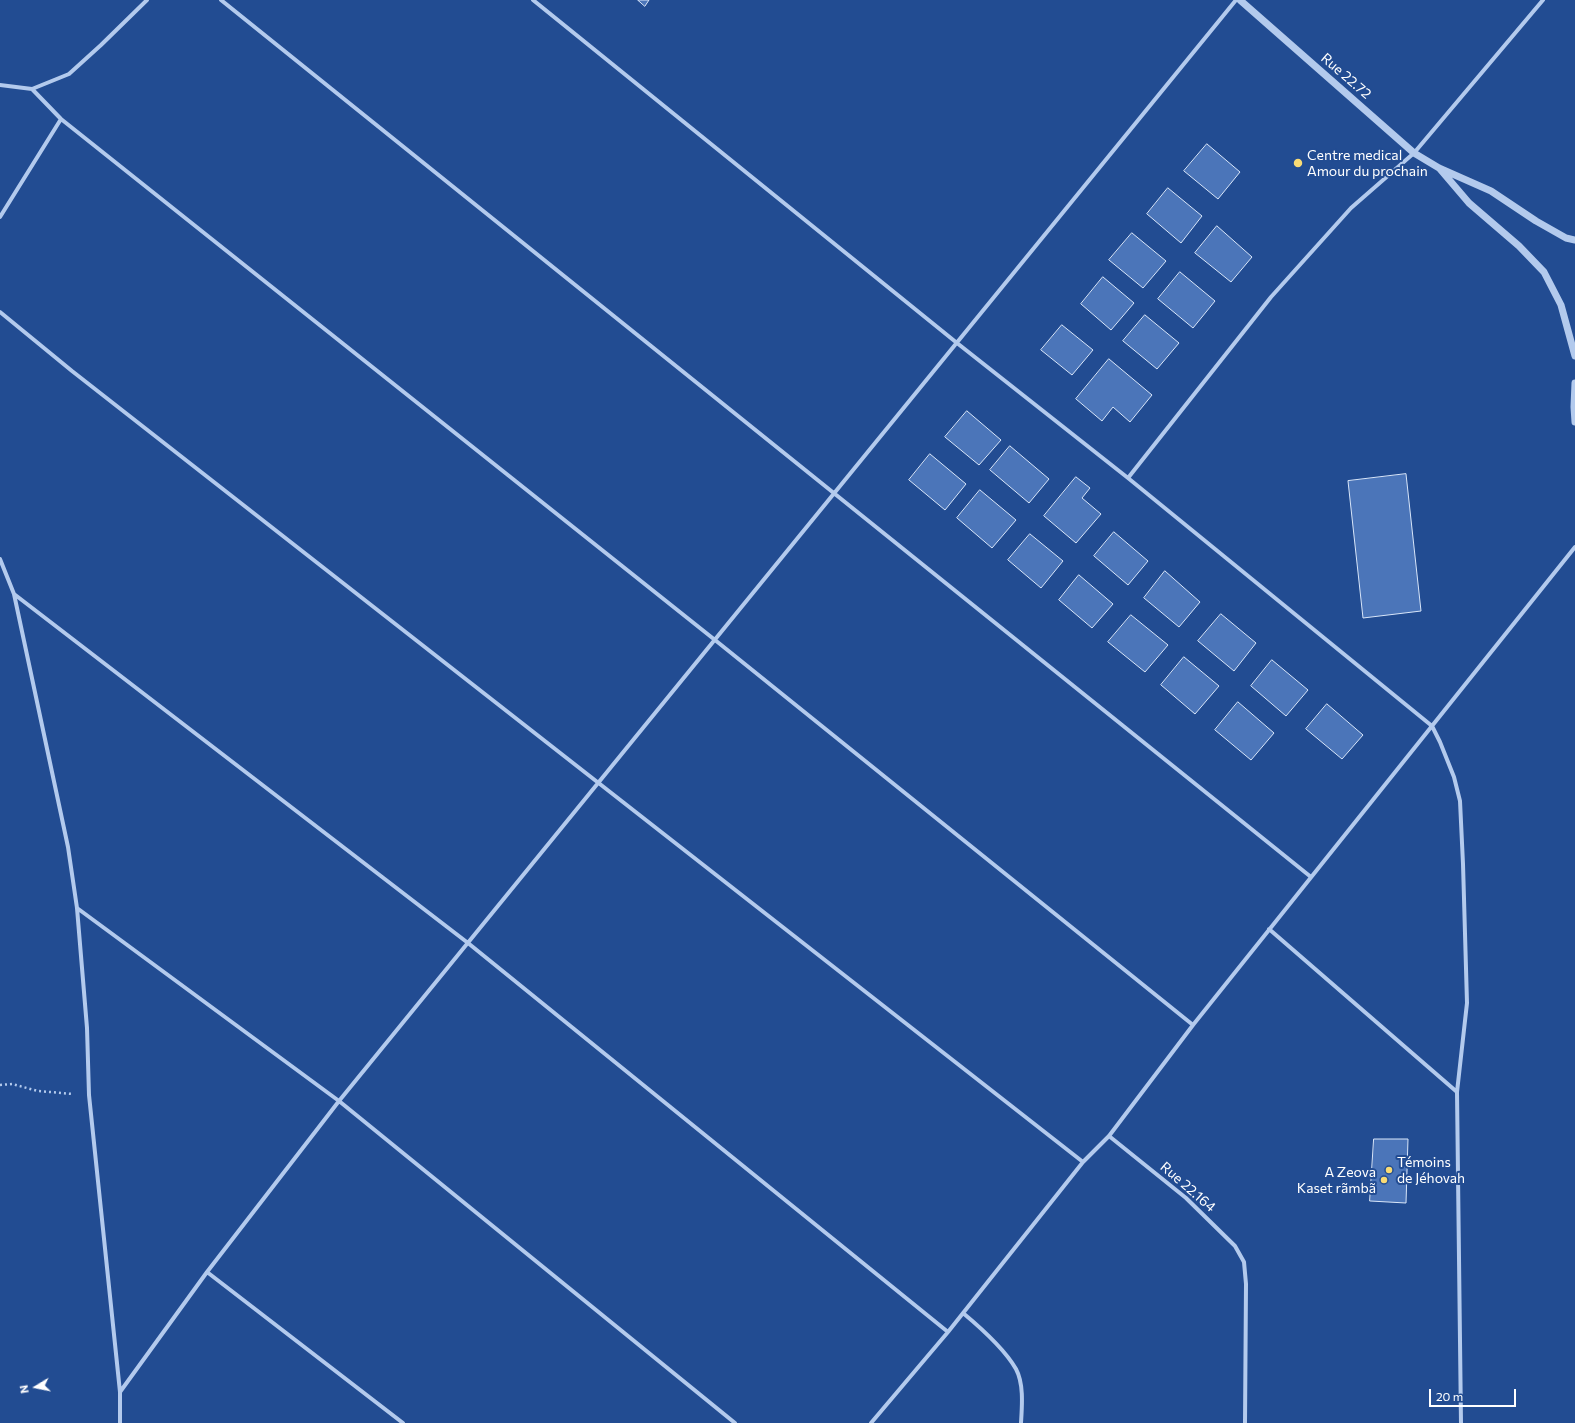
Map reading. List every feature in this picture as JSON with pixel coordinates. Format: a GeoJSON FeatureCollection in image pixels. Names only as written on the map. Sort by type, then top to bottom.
{"type":"FeatureCollection","features":[{"type":"Feature","properties":{"kind":"street"},"geometry":{"type":"LineString","coordinates":[[2,85],[32,89],[69,74],[102,45],[147,0]]}},
{"type":"Feature","properties":{"kind":"street"},"geometry":{"type":"LineString","coordinates":[[221,0],[1311,877]]}},
{"type":"Feature","properties":{"kind":"street"},"geometry":{"type":"LineString","coordinates":[[533,0],[957,343],[1128,478],[1432,726],[1454,777],[1460,801],[1464,871],[1467,1003],[1457,1092],[1461,1423]]}},
{"type":"Feature","properties":{"kind":"street"},"geometry":{"type":"LineString","coordinates":[[120,1392],[207,1272],[339,1101],[1236,0]]}},
{"type":"Feature","properties":{"kind":"street","name":"Rue 22.72"},"geometry":{"type":"LineString","coordinates":[[1240,0],[1414,153],[1439,168],[1491,191],[1536,221],[1566,238],[1575,240]]}},
{"type":"Feature","properties":{"kind":"street"},"geometry":{"type":"LineString","coordinates":[[1128,478],[1271,297],[1351,208],[1414,153],[1543,0]]}},
{"type":"Feature","properties":{"kind":"street"},"geometry":{"type":"LineString","coordinates":[[32,89],[61,119],[715,640],[1193,1025]]}},
{"type":"Feature","properties":{"kind":"street"},"geometry":{"type":"LineString","coordinates":[[0,217],[61,119]]}},
{"type":"Feature","properties":{"kind":"street","name":"Rue 22.72"},"geometry":{"type":"LineString","coordinates":[[1439,168],[1469,203],[1519,246],[1544,272],[1561,305],[1575,356]]}},
{"type":"Feature","properties":{"kind":"street"},"geometry":{"type":"LineString","coordinates":[[0,312],[72,371],[1084,1162]]}},
{"type":"Feature","properties":{"kind":"street"},"geometry":{"type":"LineString","coordinates":[[1575,383],[1575,422]]}},
{"type":"Feature","properties":{"kind":"street"},"geometry":{"type":"LineString","coordinates":[[871,1423],[948,1332],[1084,1162],[1109,1136],[1193,1025],[1575,547]]}},
{"type":"Feature","properties":{"kind":"street"},"geometry":{"type":"LineString","coordinates":[[0,560],[14,594],[68,847],[77,908],[87,1028],[89,1095],[120,1392],[120,1423]]}},
{"type":"Feature","properties":{"kind":"street"},"geometry":{"type":"LineString","coordinates":[[14,594],[468,943],[948,1332]]}},
{"type":"Feature","properties":{"kind":"street"},"geometry":{"type":"LineString","coordinates":[[77,908],[339,1101],[735,1423]]}},
{"type":"Feature","properties":{"kind":"street"},"geometry":{"type":"LineString","coordinates":[[1269,929],[1457,1092]]}},
{"type":"Feature","properties":{"kind":"street","name":"Rue 22.164"},"geometry":{"type":"LineString","coordinates":[[1109,1136],[1191,1203],[1235,1246],[1244,1262],[1246,1284],[1245,1423]]}},
{"type":"Feature","properties":{"kind":"street"},"geometry":{"type":"LineString","coordinates":[[207,1272],[403,1423]]}},
{"type":"Feature","properties":{"kind":"street"},"geometry":{"type":"LineString","coordinates":[[963,1313],[984,1331],[1016,1369],[1022,1391],[1021,1423]]}},
{"type":"Feature","properties":{"kind":"path"},"geometry":{"type":"LineString","coordinates":[[0,1085],[12,1084],[38,1091],[89,1095]]}},
{"type":"Feature","properties":{"kind":"building"},"geometry":{"type":"Polygon","coordinates":[[[638,0],[649,0],[645,6],[638,0]]]}},
{"type":"Feature","properties":{"kind":"building"},"geometry":{"type":"Polygon","coordinates":[[[1207,144],[1240,172],[1218,199],[1184,171],[1207,144]]]}},
{"type":"Feature","properties":{"kind":"building"},"geometry":{"type":"Polygon","coordinates":[[[1168,188],[1202,216],[1181,243],[1147,214],[1168,188]]]}},
{"type":"Feature","properties":{"kind":"building"},"geometry":{"type":"Polygon","coordinates":[[[1217,226],[1252,257],[1231,282],[1195,253],[1217,226]]]}},
{"type":"Feature","properties":{"kind":"building"},"geometry":{"type":"Polygon","coordinates":[[[1132,233],[1166,261],[1143,288],[1109,260],[1132,233]]]}},
{"type":"Feature","properties":{"kind":"building"},"geometry":{"type":"Polygon","coordinates":[[[1180,272],[1215,301],[1193,328],[1158,299],[1180,272]]]}},
{"type":"Feature","properties":{"kind":"building"},"geometry":{"type":"Polygon","coordinates":[[[1103,277],[1134,303],[1111,330],[1081,304],[1103,277]]]}},
{"type":"Feature","properties":{"kind":"building"},"geometry":{"type":"Polygon","coordinates":[[[1145,315],[1179,343],[1157,369],[1123,341],[1145,315]]]}},
{"type":"Feature","properties":{"kind":"building"},"geometry":{"type":"Polygon","coordinates":[[[1062,325],[1093,350],[1072,375],[1041,350],[1062,325]]]}},
{"type":"Feature","properties":{"kind":"building"},"geometry":{"type":"Polygon","coordinates":[[[1109,359],[1152,395],[1130,422],[1113,407],[1102,421],[1076,399],[1109,359]]]}},
{"type":"Feature","properties":{"kind":"building"},"geometry":{"type":"Polygon","coordinates":[[[967,411],[1001,440],[979,465],[945,437],[967,411]]]}},
{"type":"Feature","properties":{"kind":"building"},"geometry":{"type":"Polygon","coordinates":[[[1010,446],[1049,479],[1029,503],[990,470],[1010,446]]]}},
{"type":"Feature","properties":{"kind":"building"},"geometry":{"type":"Polygon","coordinates":[[[930,454],[966,484],[945,510],[909,480],[930,454]]]}},
{"type":"Feature","properties":{"kind":"building"},"geometry":{"type":"Polygon","coordinates":[[[1406,474],[1421,611],[1363,618],[1348,481],[1406,474]]]}},
{"type":"Feature","properties":{"kind":"building"},"geometry":{"type":"Polygon","coordinates":[[[1076,477],[1090,488],[1082,498],[1101,514],[1076,543],[1044,516],[1076,477]]]}},
{"type":"Feature","properties":{"kind":"building"},"geometry":{"type":"Polygon","coordinates":[[[980,490],[1016,520],[992,548],[957,518],[980,490]]]}},
{"type":"Feature","properties":{"kind":"building"},"geometry":{"type":"Polygon","coordinates":[[[1114,532],[1148,561],[1128,585],[1094,556],[1114,532]]]}},
{"type":"Feature","properties":{"kind":"building"},"geometry":{"type":"Polygon","coordinates":[[[1030,534],[1063,561],[1041,588],[1008,560],[1030,534]]]}},
{"type":"Feature","properties":{"kind":"building"},"geometry":{"type":"Polygon","coordinates":[[[1165,571],[1200,602],[1179,627],[1144,598],[1165,571]]]}},
{"type":"Feature","properties":{"kind":"building"},"geometry":{"type":"Polygon","coordinates":[[[1079,575],[1113,604],[1092,628],[1059,600],[1079,575]]]}},
{"type":"Feature","properties":{"kind":"building"},"geometry":{"type":"Polygon","coordinates":[[[1221,614],[1256,643],[1234,671],[1198,641],[1221,614]]]}},
{"type":"Feature","properties":{"kind":"building"},"geometry":{"type":"Polygon","coordinates":[[[1131,615],[1168,645],[1145,672],[1108,642],[1131,615]]]}},
{"type":"Feature","properties":{"kind":"building"},"geometry":{"type":"Polygon","coordinates":[[[1184,657],[1219,686],[1195,714],[1161,685],[1184,657]]]}},
{"type":"Feature","properties":{"kind":"building"},"geometry":{"type":"Polygon","coordinates":[[[1272,660],[1308,690],[1286,716],[1251,686],[1272,660]]]}},
{"type":"Feature","properties":{"kind":"building"},"geometry":{"type":"Polygon","coordinates":[[[1238,702],[1274,733],[1251,760],[1215,730],[1238,702]]]}},
{"type":"Feature","properties":{"kind":"building"},"geometry":{"type":"Polygon","coordinates":[[[1327,704],[1363,735],[1342,759],[1306,729],[1327,704]]]}},
{"type":"Feature","properties":{"kind":"building","name":"Témoins de Jéhovah"},"geometry":{"type":"Polygon","coordinates":[[[1374,1139],[1408,1139],[1406,1203],[1370,1201],[1374,1139]]]}},
{"type":"Feature","properties":{"kind":"place","name":"Centre medical Amour du prochain"},"geometry":{"type":"Point","coordinates":[1298,163]}},
{"type":"Feature","properties":{"kind":"place","name":"Témoins de Jéhovah"},"geometry":{"type":"Point","coordinates":[1389,1170]}},
{"type":"Feature","properties":{"kind":"place","name":"A Zeova Kaset rãmbã"},"geometry":{"type":"Point","coordinates":[1384,1180]}}]}
